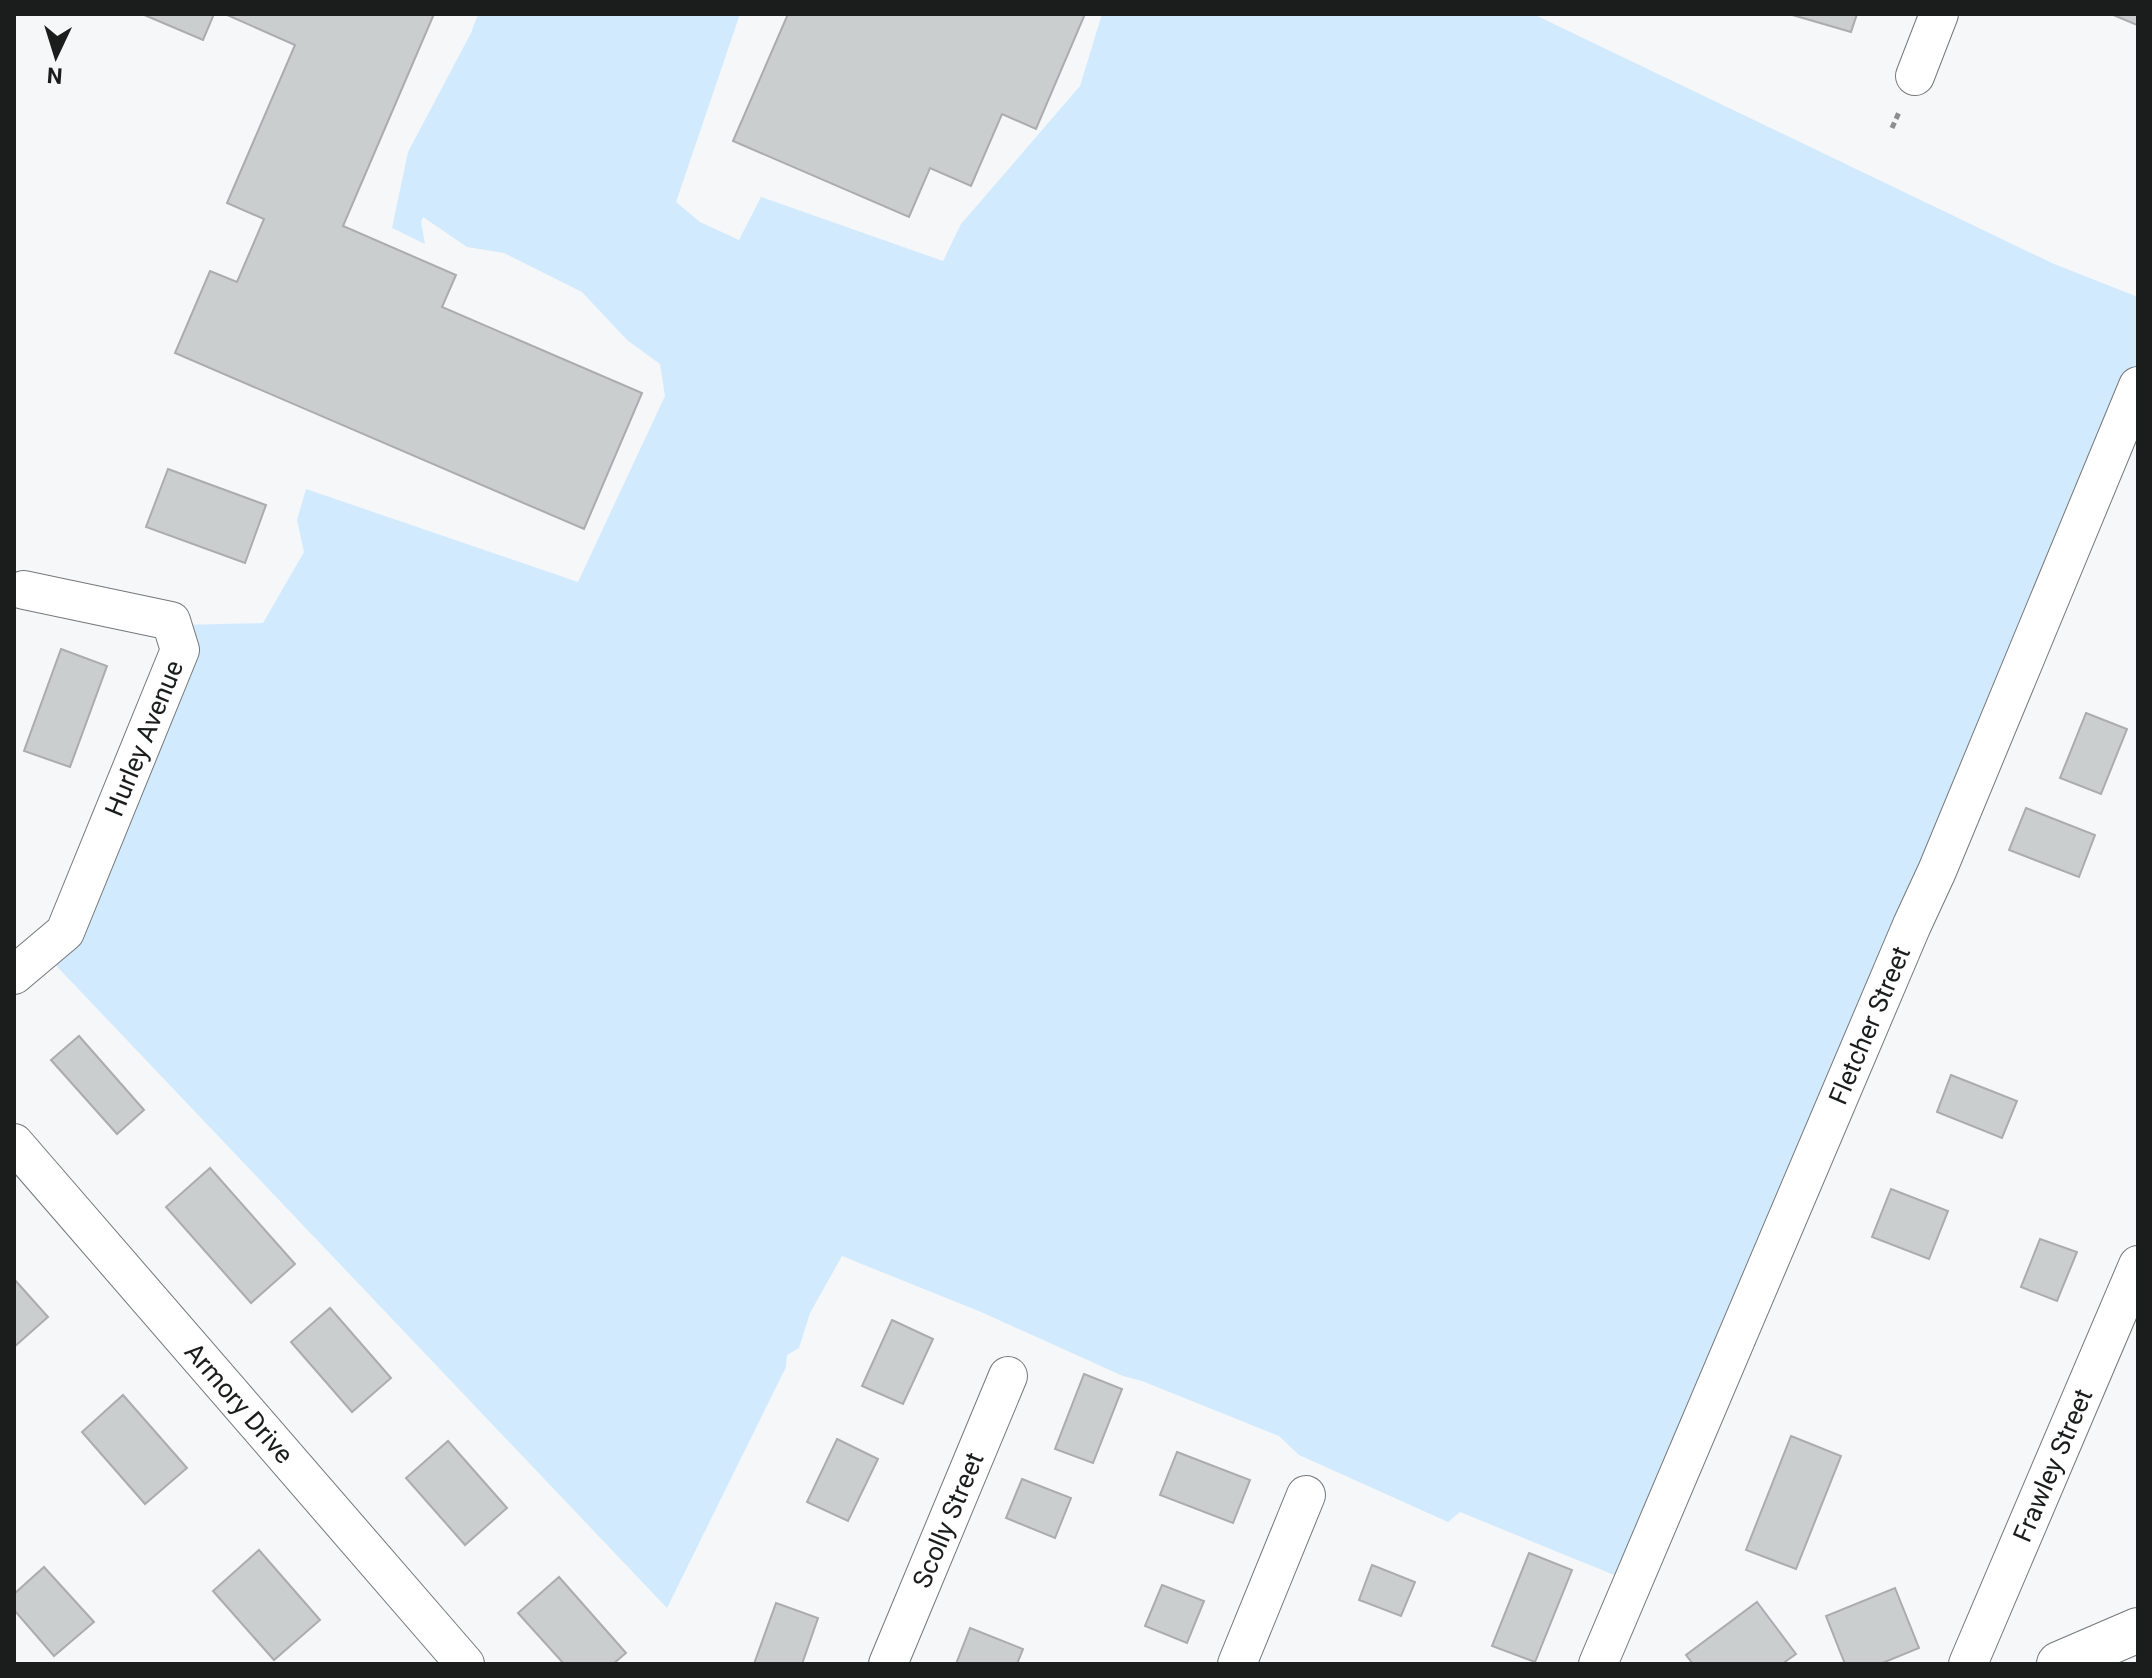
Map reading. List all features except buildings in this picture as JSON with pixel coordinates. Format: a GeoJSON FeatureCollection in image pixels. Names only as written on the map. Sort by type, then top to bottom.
{"type":"FeatureCollection","features":[{"type":"Feature","properties":{"kind":"main road"},"geometry":{"type":"LineString","coordinates":[[2059,1664],[2138,1630]]}},
{"type":"Feature","properties":{"kind":"street"},"geometry":{"type":"LineString","coordinates":[[1915,76],[1939,14]]}},
{"type":"Feature","properties":{"kind":"street","name":"Fletcher Street"},"geometry":{"type":"LineString","coordinates":[[1598,1664],[1937,871],[2138,386]]}},
{"type":"Feature","properties":{"kind":"street","name":"Hurley Avenue"},"geometry":{"type":"LineString","coordinates":[[14,975],[65,932],[180,650],[171,621],[24,590]]}},
{"type":"Feature","properties":{"kind":"street","name":"Armory Drive"},"geometry":{"type":"LineString","coordinates":[[14,1143],[465,1664]]}},
{"type":"Feature","properties":{"kind":"street","name":"Frawley Street"},"geometry":{"type":"LineString","coordinates":[[1968,1664],[2138,1265]]}},
{"type":"Feature","properties":{"kind":"street","name":"Scolly Street"},"geometry":{"type":"LineString","coordinates":[[888,1664],[1008,1376]]}},
{"type":"Feature","properties":{"kind":"street"},"geometry":{"type":"LineString","coordinates":[[1237,1664],[1306,1495]]}},
{"type":"Feature","properties":{"kind":"shaded area"},"geometry":{"type":"Polygon","coordinates":[[[478,14],[740,14],[676,202],[700,222],[739,240],[761,197],[943,261],[961,224],[1080,86],[1102,14],[1533,14],[2054,264],[2138,297],[2138,385],[1629,1581],[1460,1512],[1448,1522],[1299,1455],[1279,1436],[1123,1376],[981,1312],[842,1256],[810,1313],[799,1348],[787,1355],[786,1367],[667,1608],[46,955],[175,625],[263,623],[304,552],[297,520],[306,489],[578,582],[665,396],[660,364],[627,340],[582,292],[504,253],[467,247],[423,217],[425,244],[392,228],[408,152],[478,14]]]}}]}
